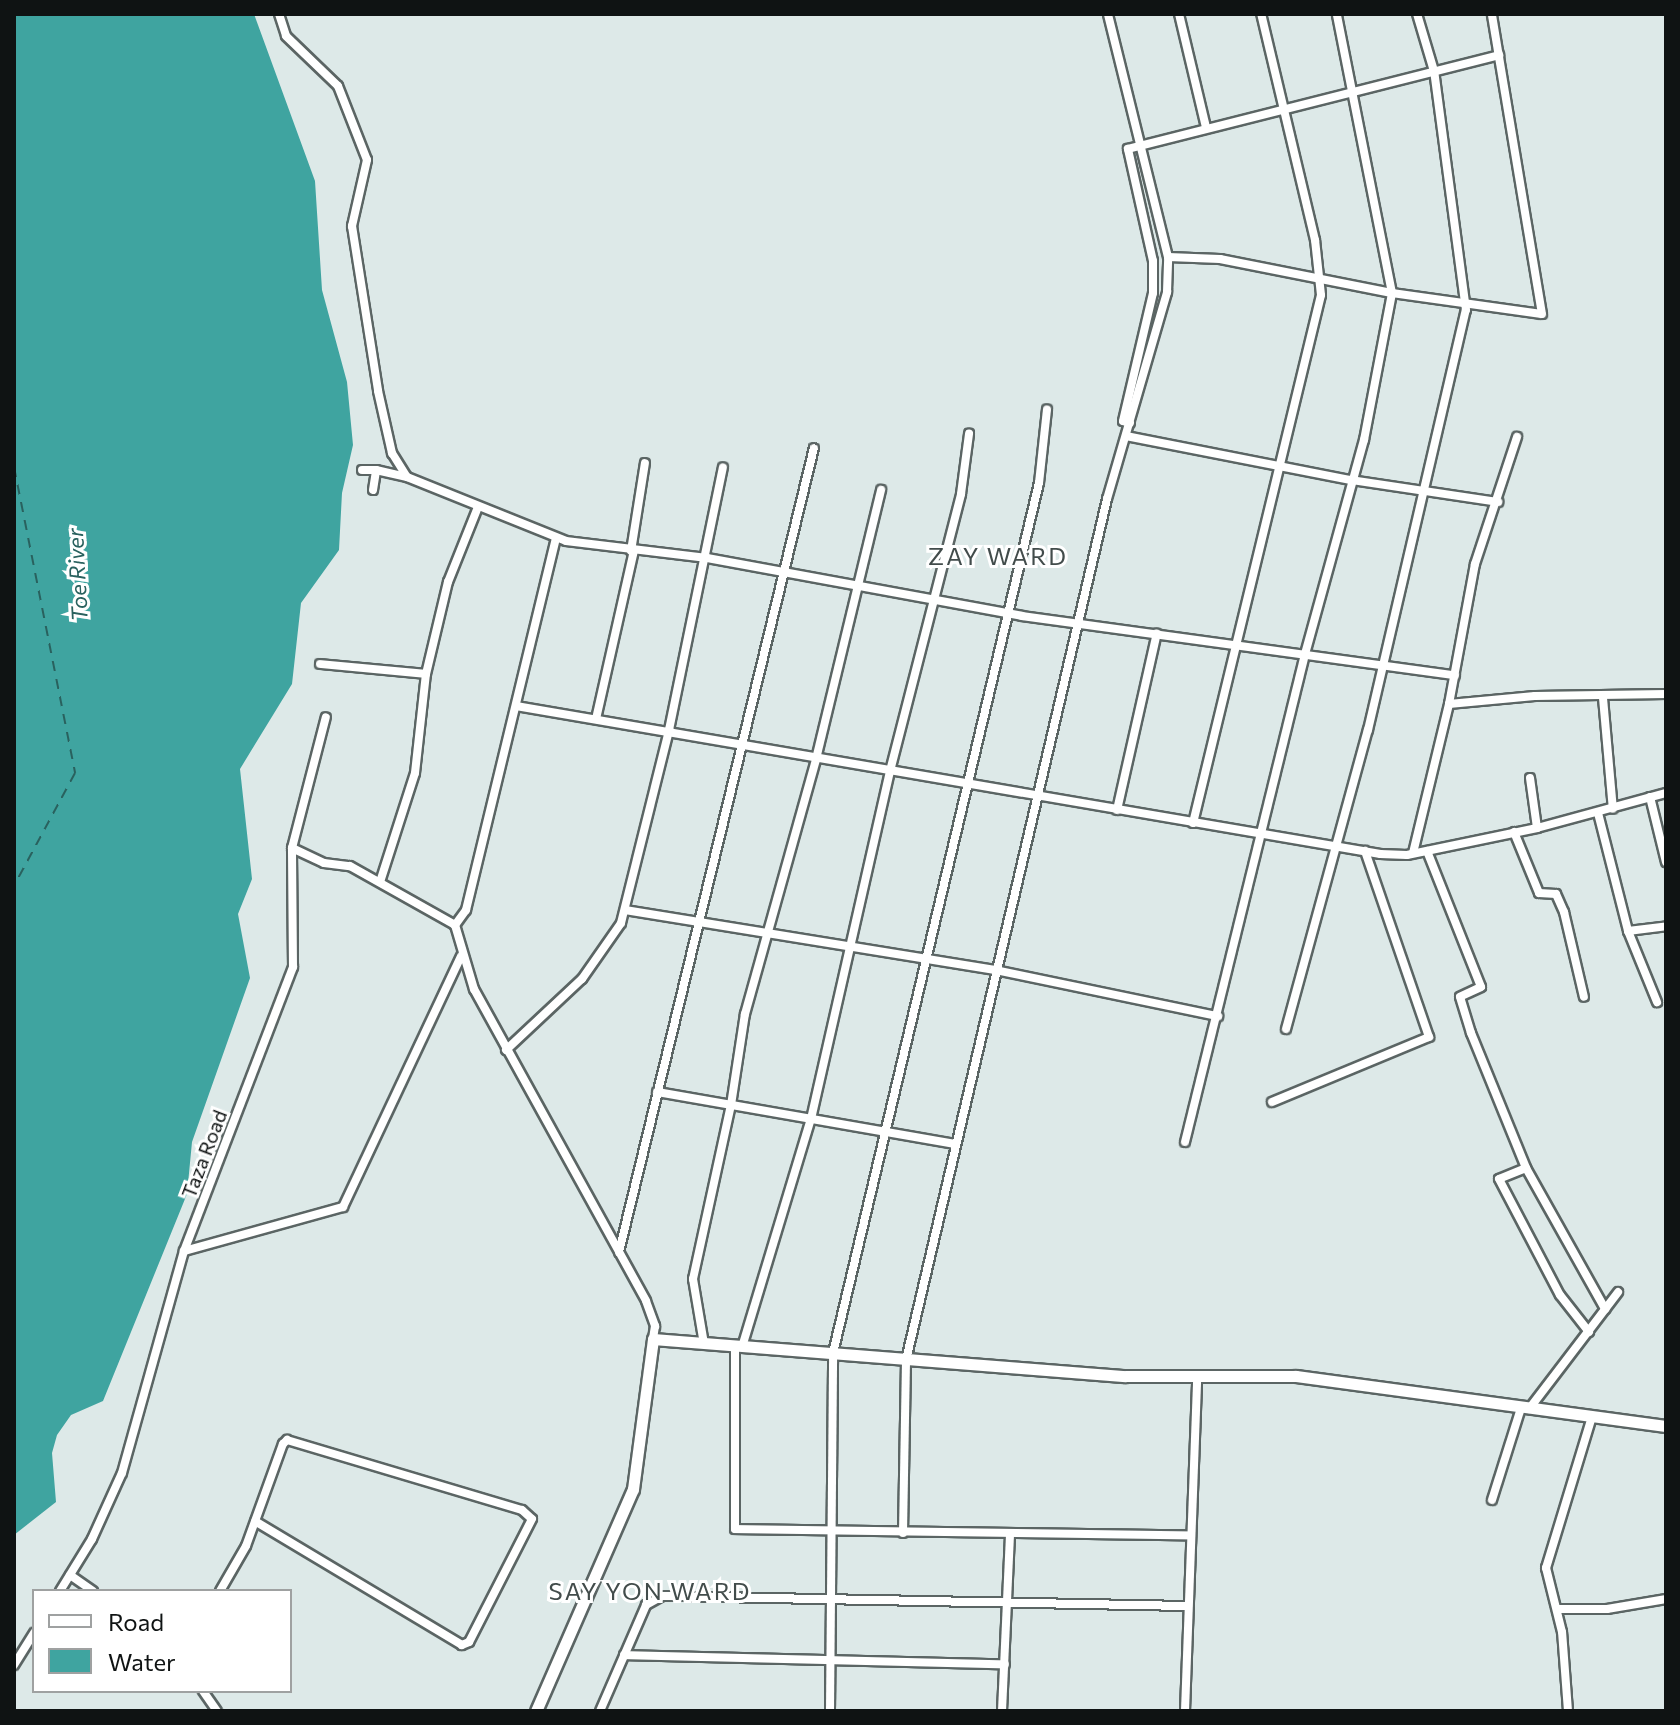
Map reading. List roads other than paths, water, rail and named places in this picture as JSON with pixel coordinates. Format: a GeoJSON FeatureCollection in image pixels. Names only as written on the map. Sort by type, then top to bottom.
{"type":"FeatureCollection","features":[{"type":"Feature","properties":{"kind":"street"},"geometry":{"type":"LineString","coordinates":[[279,14],[286,36],[338,86],[367,160],[352,226],[378,391],[392,453],[407,477]]}},
{"type":"Feature","properties":{"kind":"street"},"geometry":{"type":"LineString","coordinates":[[903,1533],[906,1360],[995,970],[1040,796],[1079,623],[1126,436],[1167,292],[1168,257],[1108,14]]}},
{"type":"Feature","properties":{"kind":"street"},"geometry":{"type":"LineString","coordinates":[[1179,14],[1206,127]]}},
{"type":"Feature","properties":{"kind":"street"},"geometry":{"type":"LineString","coordinates":[[1193,823],[1279,465],[1311,349],[1320,278],[1261,14]]}},
{"type":"Feature","properties":{"kind":"street"},"geometry":{"type":"LineString","coordinates":[[1185,1142],[1351,480],[1392,293],[1355,90],[1337,14]]}},
{"type":"Feature","properties":{"kind":"street"},"geometry":{"type":"LineString","coordinates":[[1286,1029],[1338,847],[1425,491],[1465,304],[1434,71],[1417,14]]}},
{"type":"Feature","properties":{"kind":"street"},"geometry":{"type":"LineString","coordinates":[[1168,257],[1220,259],[1392,293],[1542,314],[1492,14]]}},
{"type":"Feature","properties":{"kind":"street"},"geometry":{"type":"LineString","coordinates":[[1130,423],[1123,421],[1153,293],[1151,244],[1128,149],[1499,55]]}},
{"type":"Feature","properties":{"kind":"street"},"geometry":{"type":"LineString","coordinates":[[830,1711],[828,1597],[833,1532],[833,1353],[965,783],[1039,483],[1047,409]]}},
{"type":"Feature","properties":{"kind":"street"},"geometry":{"type":"LineString","coordinates":[[969,434],[961,494],[890,771],[811,1119],[739,1346],[735,1529],[1191,1535]]}},
{"type":"Feature","properties":{"kind":"street"},"geometry":{"type":"LineString","coordinates":[[1126,436],[1351,480],[1498,502]]}},
{"type":"Feature","properties":{"kind":"street"},"geometry":{"type":"LineString","coordinates":[[1413,853],[1449,704],[1475,564],[1517,437]]}},
{"type":"Feature","properties":{"kind":"street"},"geometry":{"type":"LineString","coordinates":[[618,1253],[814,448]]}},
{"type":"Feature","properties":{"kind":"street"},"geometry":{"type":"LineString","coordinates":[[596,719],[632,551],[645,463]]}},
{"type":"Feature","properties":{"kind":"street"},"geometry":{"type":"LineString","coordinates":[[506,1050],[582,979],[603,954],[625,910],[669,730],[707,558],[723,468]]}},
{"type":"Feature","properties":{"kind":"street"},"geometry":{"type":"LineString","coordinates":[[362,470],[407,477],[556,538],[632,551],[707,558],[783,574],[858,583],[934,601],[1455,675]]}},
{"type":"Feature","properties":{"kind":"street"},"geometry":{"type":"LineString","coordinates":[[373,490],[376,470]]}},
{"type":"Feature","properties":{"kind":"street"},"geometry":{"type":"LineString","coordinates":[[704,1344],[693,1279],[731,1105],[745,1014],[816,759],[881,490]]}},
{"type":"Feature","properties":{"kind":"street"},"geometry":{"type":"LineString","coordinates":[[380,882],[415,773],[426,674],[448,582],[478,507]]}},
{"type":"Feature","properties":{"kind":"street"},"geometry":{"type":"LineString","coordinates":[[542,1709],[633,1489],[655,1326],[646,1301],[506,1050],[461,955],[455,925],[466,910],[556,538]]}},
{"type":"Feature","properties":{"kind":"street"},"geometry":{"type":"LineString","coordinates":[[1117,810],[1157,633]]}},
{"type":"Feature","properties":{"kind":"street"},"geometry":{"type":"LineString","coordinates":[[320,664],[426,674]]}},
{"type":"Feature","properties":{"kind":"street"},"geometry":{"type":"LineString","coordinates":[[1449,704],[1535,696],[1603,698],[1666,694]]}},
{"type":"Feature","properties":{"kind":"street"},"geometry":{"type":"LineString","coordinates":[[1603,698],[1613,809]]}},
{"type":"Feature","properties":{"kind":"street"},"geometry":{"type":"LineString","coordinates":[[516,706],[1365,851],[1427,851],[1537,828],[1666,793]]}},
{"type":"Feature","properties":{"kind":"street","name":"Taza Road"},"geometry":{"type":"LineString","coordinates":[[61,1589],[122,1473],[184,1251],[293,967],[292,848],[326,717]]}},
{"type":"Feature","properties":{"kind":"street"},"geometry":{"type":"LineString","coordinates":[[1530,778],[1537,828]]}},
{"type":"Feature","properties":{"kind":"street"},"geometry":{"type":"LineString","coordinates":[[1650,797],[1666,862]]}},
{"type":"Feature","properties":{"kind":"street"},"geometry":{"type":"LineString","coordinates":[[1598,813],[1628,931],[1657,1002]]}},
{"type":"Feature","properties":{"kind":"street"},"geometry":{"type":"LineString","coordinates":[[1514,832],[1539,893],[1556,894],[1564,912],[1584,997]]}},
{"type":"Feature","properties":{"kind":"street"},"geometry":{"type":"LineString","coordinates":[[292,848],[324,863],[350,866],[455,925]]}},
{"type":"Feature","properties":{"kind":"street"},"geometry":{"type":"LineString","coordinates":[[1272,1102],[1429,1037],[1365,851]]}},
{"type":"Feature","properties":{"kind":"street"},"geometry":{"type":"LineString","coordinates":[[1427,851],[1481,987],[1460,997],[1471,1033],[1526,1168],[1605,1309]]}},
{"type":"Feature","properties":{"kind":"street"},"geometry":{"type":"LineString","coordinates":[[625,910],[995,970],[1218,1016]]}},
{"type":"Feature","properties":{"kind":"street"},"geometry":{"type":"LineString","coordinates":[[1628,931],[1666,926]]}},
{"type":"Feature","properties":{"kind":"street"},"geometry":{"type":"LineString","coordinates":[[184,1251],[343,1207],[461,955]]}},
{"type":"Feature","properties":{"kind":"street"},"geometry":{"type":"LineString","coordinates":[[657,1092],[956,1144]]}},
{"type":"Feature","properties":{"kind":"street"},"geometry":{"type":"LineString","coordinates":[[1526,1168],[1499,1179],[1560,1295],[1589,1332]]}},
{"type":"Feature","properties":{"kind":"street"},"geometry":{"type":"LineString","coordinates":[[1492,1500],[1525,1408],[1618,1292]]}},
{"type":"Feature","properties":{"kind":"street"},"geometry":{"type":"LineString","coordinates":[[653,1339],[1126,1376],[1296,1376],[1666,1426]]}},
{"type":"Feature","properties":{"kind":"street"},"geometry":{"type":"LineString","coordinates":[[1185,1711],[1197,1376]]}},
{"type":"Feature","properties":{"kind":"street"},"geometry":{"type":"LineString","coordinates":[[1568,1711],[1557,1609],[1546,1568],[1592,1417]]}},
{"type":"Feature","properties":{"kind":"street"},"geometry":{"type":"LineString","coordinates":[[221,1589],[255,1521],[283,1444],[290,1440],[522,1510],[532,1519],[465,1645],[255,1521]]}},
{"type":"Feature","properties":{"kind":"street"},"geometry":{"type":"LineString","coordinates":[[1002,1711],[1010,1603],[1010,1533]]}},
{"type":"Feature","properties":{"kind":"street"},"geometry":{"type":"LineString","coordinates":[[70,1575],[90,1589]]}},
{"type":"Feature","properties":{"kind":"street"},"geometry":{"type":"LineString","coordinates":[[600,1711],[646,1605],[656,1597],[828,1597],[1188,1606]]}},
{"type":"Feature","properties":{"kind":"street"},"geometry":{"type":"LineString","coordinates":[[1557,1609],[1607,1609],[1666,1599]]}},
{"type":"Feature","properties":{"kind":"street"},"geometry":{"type":"LineString","coordinates":[[14,1665],[32,1636]]}},
{"type":"Feature","properties":{"kind":"street"},"geometry":{"type":"LineString","coordinates":[[624,1655],[1005,1664]]}},
{"type":"Feature","properties":{"kind":"street"},"geometry":{"type":"LineString","coordinates":[[204,1693],[217,1711]]}},
{"type":"Feature","properties":{"kind":"water","name":"Toe River"},"geometry":{"type":"Polygon","coordinates":[[[14,14],[254,14],[315,181],[322,290],[347,382],[353,445],[342,493],[339,550],[301,603],[292,684],[240,769],[252,879],[238,914],[250,978],[192,1142],[187,1194],[103,1401],[71,1415],[57,1435],[52,1453],[56,1502],[14,1535],[14,14]]]}},
{"type":"Feature","properties":{"kind":"district","name":"ZAY WARD"},"geometry":{"type":"Point","coordinates":[998,556]}},
{"type":"Feature","properties":{"kind":"district","name":"SAY YON WARD"},"geometry":{"type":"Point","coordinates":[650,1591]}}]}
